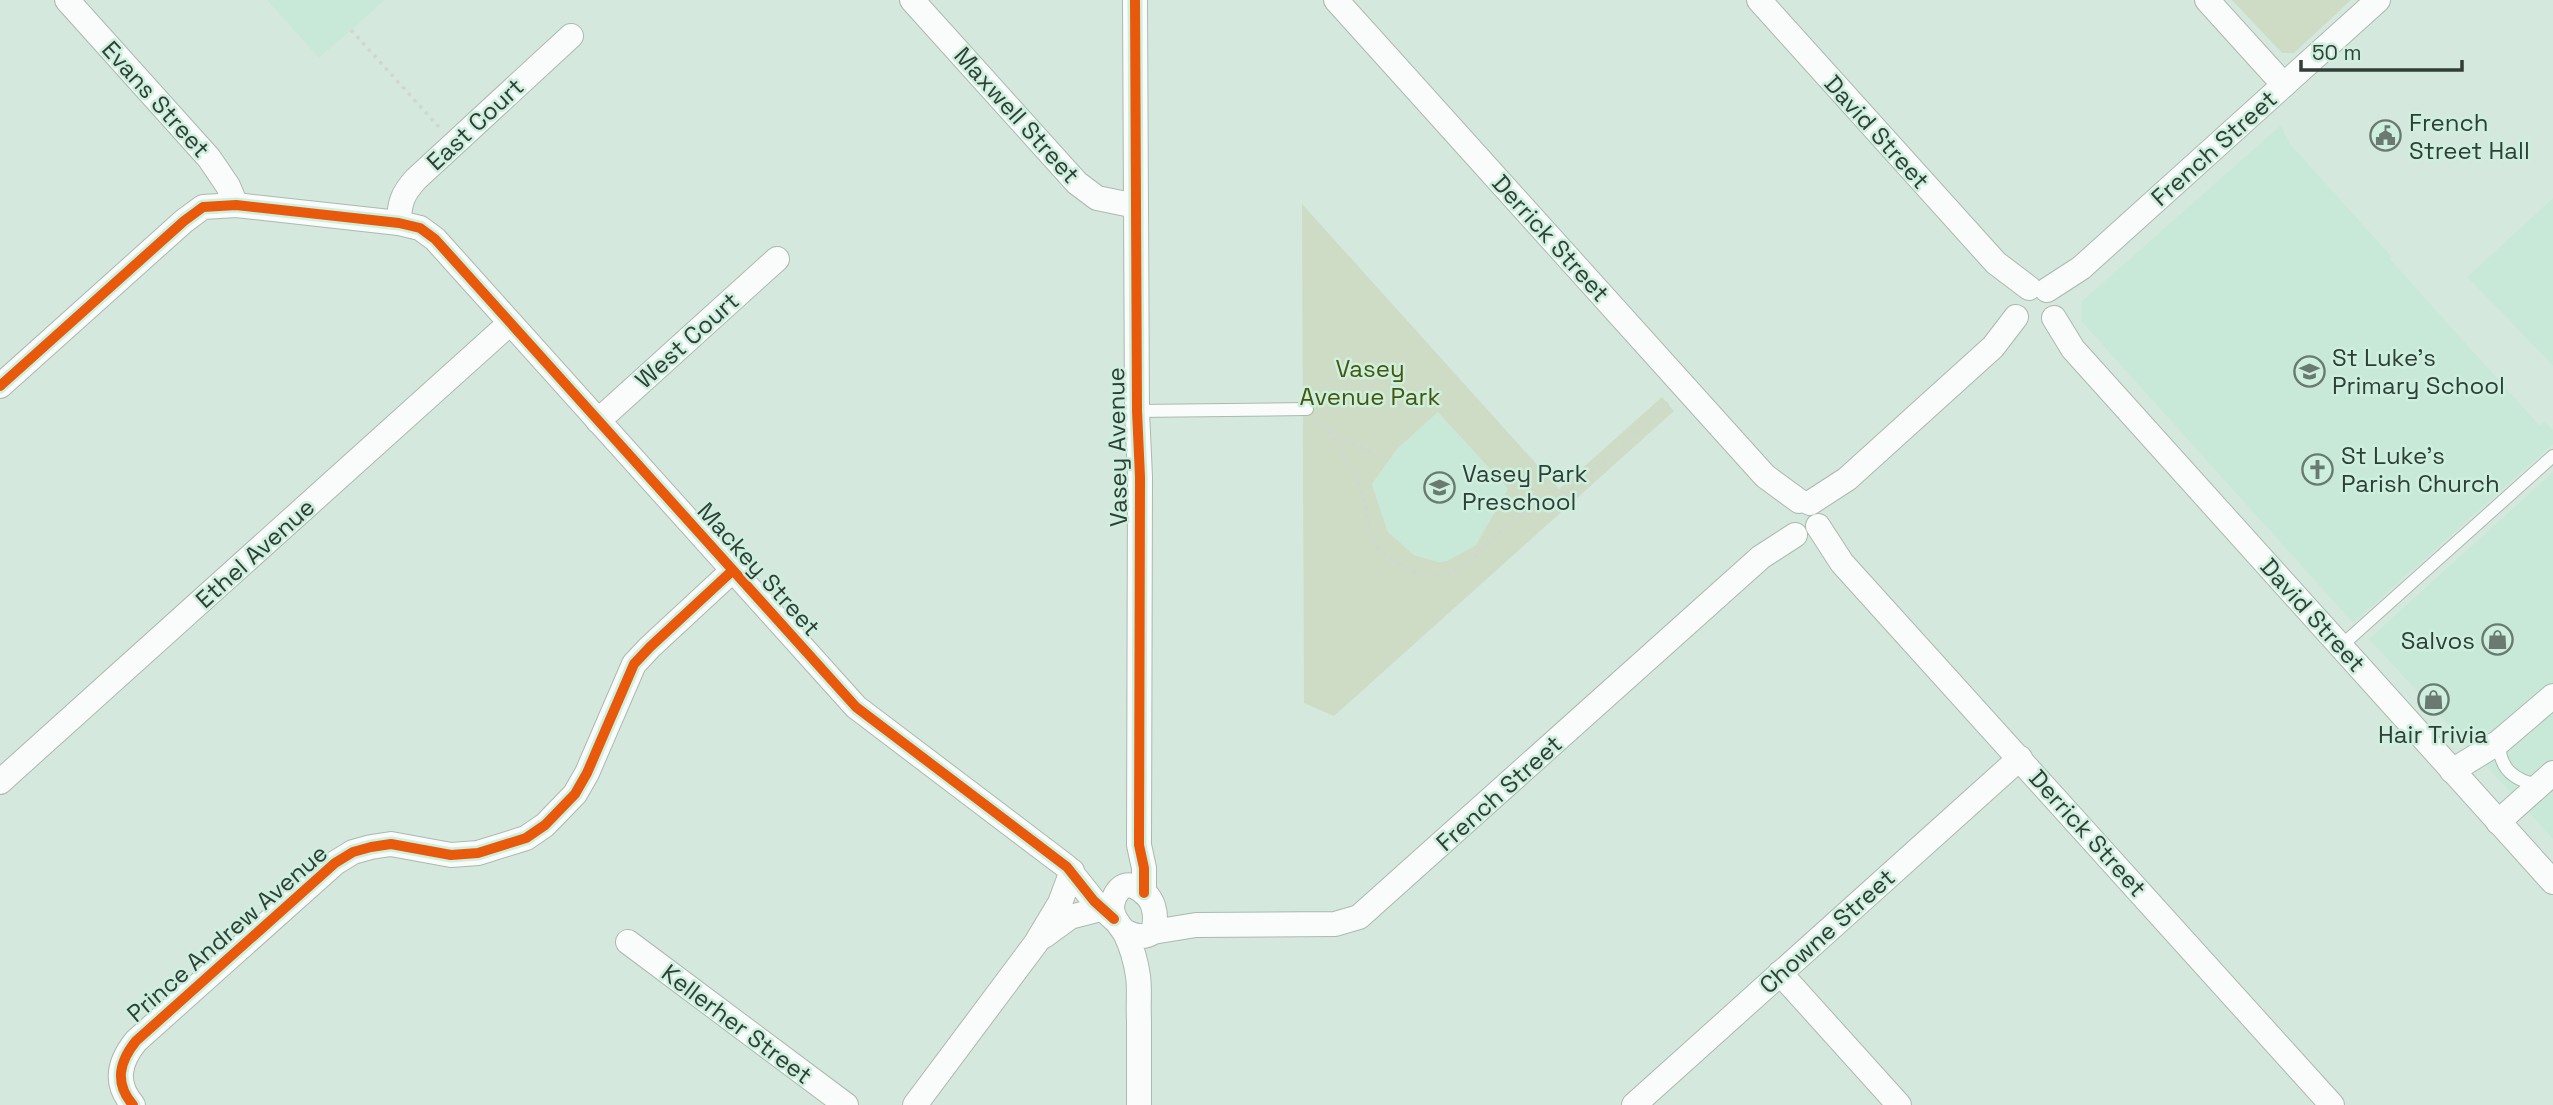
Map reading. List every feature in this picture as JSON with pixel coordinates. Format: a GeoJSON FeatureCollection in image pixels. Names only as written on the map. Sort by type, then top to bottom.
{"type":"FeatureCollection","features":[{"type":"Feature","properties":{"kind":"street","name":"Evans Street"},"geometry":{"type":"LineString","coordinates":[[67,0],[209,158],[228,186],[236,205]]}},
{"type":"Feature","properties":{"kind":"street","name":"Maxwell Street"},"geometry":{"type":"LineString","coordinates":[[912,0],[1077,183],[1097,198],[1136,206]]}},
{"type":"Feature","properties":{"kind":"street","name":"Vasey Avenue"},"geometry":{"type":"LineString","coordinates":[[1135,0],[1137,411],[1140,477],[1139,845],[1144,868],[1132,911],[1132,950],[1138,977],[1139,1105]]}},
{"type":"Feature","properties":{"kind":"street","name":"Derrick Street"},"geometry":{"type":"LineString","coordinates":[[1336,0],[2333,1105]]}},
{"type":"Feature","properties":{"kind":"street","name":"David Street"},"geometry":{"type":"LineString","coordinates":[[1759,0],[2553,882]]}},
{"type":"Feature","properties":{"kind":"street"},"geometry":{"type":"LineString","coordinates":[[2207,0],[2284,85]]}},
{"type":"Feature","properties":{"kind":"street","name":"French Street"},"geometry":{"type":"LineString","coordinates":[[1132,911],[1171,917],[1196,925],[1335,924],[1359,917],[2378,0]]}},
{"type":"Feature","properties":{"kind":"street","name":"East Court"},"geometry":{"type":"LineString","coordinates":[[399,223],[399,206],[407,189],[571,36]]}},
{"type":"Feature","properties":{"kind":"street","name":"Mackey Street"},"geometry":{"type":"LineString","coordinates":[[0,386],[194,212],[211,205],[236,205],[413,225],[435,239],[856,707],[1072,871],[1132,911]]}},
{"type":"Feature","properties":{"kind":"street","name":"West Court"},"geometry":{"type":"LineString","coordinates":[[598,421],[776,259]]}},
{"type":"Feature","properties":{"kind":"street","name":"Ethel Avenue"},"geometry":{"type":"LineString","coordinates":[[0,782],[510,323]]}},
{"type":"Feature","properties":{"kind":"street","name":"Prince Andrew Avenue"},"geometry":{"type":"LineString","coordinates":[[133,1105],[122,1090],[120,1075],[121,1063],[136,1041],[319,876],[353,852],[391,844],[451,855],[478,853],[526,838],[545,825],[575,794],[587,773],[634,664],[732,571]]}},
{"type":"Feature","properties":{"kind":"street"},"geometry":{"type":"LineString","coordinates":[[2452,771],[2500,742],[2553,696]]}},
{"type":"Feature","properties":{"kind":"street","name":"Chowne Street"},"geometry":{"type":"LineString","coordinates":[[1634,1105],[2020,758]]}},
{"type":"Feature","properties":{"kind":"street"},"geometry":{"type":"LineString","coordinates":[[2498,822],[2546,779]]}},
{"type":"Feature","properties":{"kind":"street"},"geometry":{"type":"LineString","coordinates":[[915,1105],[1036,943],[1060,903],[1072,871]]}},
{"type":"Feature","properties":{"kind":"street"},"geometry":{"type":"LineString","coordinates":[[1036,943],[1070,917],[1132,911]]}},
{"type":"Feature","properties":{"kind":"street","name":"Kellerher Street"},"geometry":{"type":"LineString","coordinates":[[628,942],[846,1105]]}},
{"type":"Feature","properties":{"kind":"street"},"geometry":{"type":"LineString","coordinates":[[1780,973],[1899,1105]]}},
{"type":"Feature","properties":{"kind":"lane"},"geometry":{"type":"LineString","coordinates":[[1137,411],[1307,409]]}},
{"type":"Feature","properties":{"kind":"lane"},"geometry":{"type":"LineString","coordinates":[[2342,646],[2553,456]]}},
{"type":"Feature","properties":{"kind":"lane"},"geometry":{"type":"LineString","coordinates":[[2500,742],[2501,761],[2515,778],[2546,779]]}},
{"type":"Feature","properties":{"kind":"path"},"geometry":{"type":"LineString","coordinates":[[351,30],[453,144]]}},
{"type":"Feature","properties":{"kind":"path"},"geometry":{"type":"LineString","coordinates":[[1329,431],[1364,498],[1377,547],[1387,556],[1414,571],[1430,575],[1445,574],[1472,560],[1499,533],[1525,513],[1567,494],[1685,387]]}},
{"type":"Feature","properties":{"kind":"path"},"geometry":{"type":"LineString","coordinates":[[1302,423],[1315,423],[1348,442],[1385,457]]}},
{"type":"Feature","properties":{"kind":"shaded area"},"geometry":{"type":"Polygon","coordinates":[[[267,0],[385,0],[319,58],[267,0]]]}},
{"type":"Feature","properties":{"kind":"shaded area","name":"St Luke's Primary School"},"geometry":{"type":"Polygon","coordinates":[[[2281,125],[2290,144],[2392,257],[2390,259],[2540,426],[2545,421],[2553,430],[2553,444],[2353,623],[2081,321],[2082,301],[2281,125]]]}},
{"type":"Feature","properties":{"kind":"shaded area"},"geometry":{"type":"Polygon","coordinates":[[[2553,198],[2553,366],[2467,277],[2553,198]]]}},
{"type":"Feature","properties":{"kind":"shaded area","name":"Vasey Park Preschool"},"geometry":{"type":"Polygon","coordinates":[[[1438,412],[1508,490],[1476,545],[1447,561],[1438,562],[1414,555],[1388,532],[1372,484],[1397,449],[1438,412]]]}},
{"type":"Feature","properties":{"kind":"shaded area"},"geometry":{"type":"Polygon","coordinates":[[[2553,472],[2553,839],[2369,639],[2553,472]]]}},
{"type":"Feature","properties":{"kind":"green space"},"geometry":{"type":"Polygon","coordinates":[[[2232,0],[2351,0],[2294,53],[2282,53],[2232,0]]]}},
{"type":"Feature","properties":{"kind":"green space","name":"Vasey Avenue Park"},"geometry":{"type":"Polygon","coordinates":[[[1302,204],[1559,489],[1662,397],[1674,411],[1334,716],[1304,703],[1302,204]],[[1438,412],[1397,449],[1372,484],[1388,532],[1414,555],[1438,562],[1447,561],[1476,545],[1508,489],[1438,412]]]}},
{"type":"Feature","properties":{"kind":"cycle path"},"geometry":{"type":"LineString","coordinates":[[1135,0],[1137,411],[1140,477],[1139,845],[1144,868],[1144,893]]}},
{"type":"Feature","properties":{"kind":"cycle path"},"geometry":{"type":"LineString","coordinates":[[0,386],[203,207],[236,205],[399,223],[420,228],[435,239],[856,707],[1067,867],[1094,901],[1114,919]]}},
{"type":"Feature","properties":{"kind":"cycle path"},"geometry":{"type":"LineString","coordinates":[[133,1105],[123,1089],[121,1073],[126,1057],[136,1041],[335,863],[353,852],[391,844],[451,855],[478,853],[526,838],[545,825],[575,794],[587,773],[634,664],[732,571]]}},
{"type":"Feature","properties":{"kind":"place","name":"French Street Hall"},"geometry":{"type":"Point","coordinates":[2386,136]}},
{"type":"Feature","properties":{"kind":"place","name":"St Luke's Primary School"},"geometry":{"type":"Point","coordinates":[2309,371]}},
{"type":"Feature","properties":{"kind":"place","name":"St Luke's Parish Church"},"geometry":{"type":"Point","coordinates":[2318,469]}},
{"type":"Feature","properties":{"kind":"place","name":"Vasey Park Preschool"},"geometry":{"type":"Point","coordinates":[1439,487]}},
{"type":"Feature","properties":{"kind":"place","name":"Salvos"},"geometry":{"type":"Point","coordinates":[2498,640]}},
{"type":"Feature","properties":{"kind":"place","name":"Hair Trivia"},"geometry":{"type":"Point","coordinates":[2433,700]}}]}
